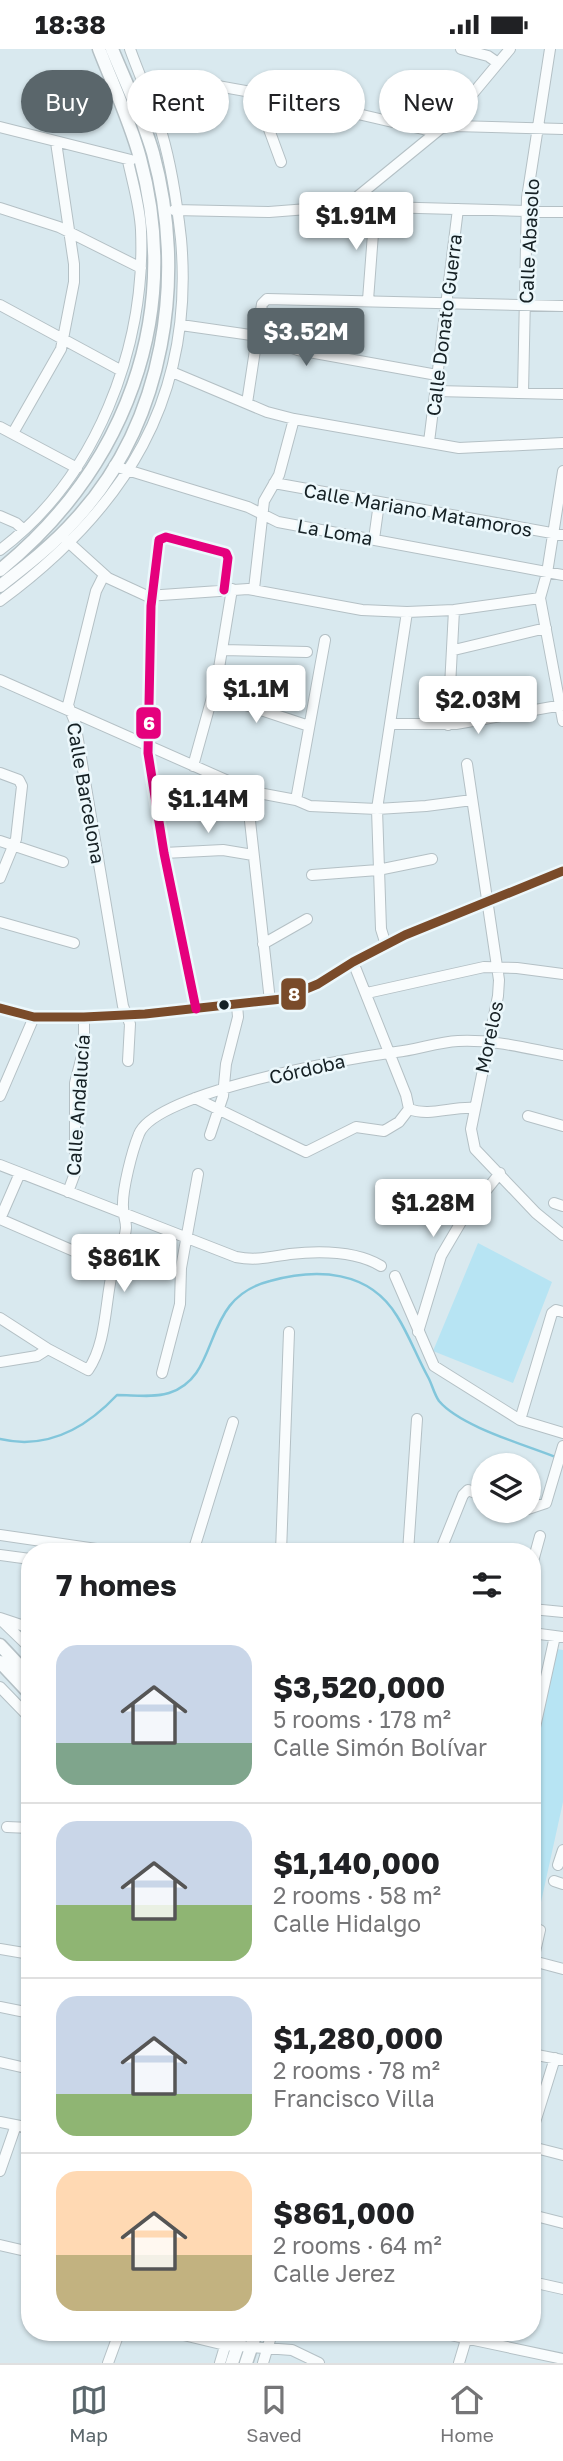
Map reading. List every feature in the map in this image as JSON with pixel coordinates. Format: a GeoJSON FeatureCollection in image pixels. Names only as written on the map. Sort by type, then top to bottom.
{"type":"FeatureCollection","features":[{"type":"Feature","properties":{"kind":"main road"},"geometry":{"type":"LineString","coordinates":[[0,570],[43,533],[74,497],[103,454],[120,421],[140,363],[152,303],[155,267],[134,159],[99,49]]}},
{"type":"Feature","properties":{"kind":"main road"},"geometry":{"type":"LineString","coordinates":[[1,587],[65,539],[114,466],[143,411],[159,356],[168,286],[164,210],[153,152],[112,49]]}},
{"type":"Feature","properties":{"kind":"main road"},"geometry":{"type":"LineString","coordinates":[[0,1645],[21,1667]]}},
{"type":"Feature","properties":{"kind":"main road"},"geometry":{"type":"LineString","coordinates":[[0,1662],[21,1684]]}},
{"type":"Feature","properties":{"kind":"main road"},"geometry":{"type":"LineString","coordinates":[[232,2363],[235,2341]]}},
{"type":"Feature","properties":{"kind":"main road"},"geometry":{"type":"LineString","coordinates":[[246,2363],[253,2341]]}},
{"type":"Feature","properties":{"kind":"street"},"geometry":{"type":"LineString","coordinates":[[0,601],[106,502],[151,431],[172,372],[181,325],[184,278],[178,209],[162,132],[130,49]]}},
{"type":"Feature","properties":{"kind":"street"},"geometry":{"type":"LineString","coordinates":[[461,49],[488,56],[498,63]]}},
{"type":"Feature","properties":{"kind":"street"},"geometry":{"type":"LineString","coordinates":[[478,86],[510,49]]}},
{"type":"Feature","properties":{"kind":"street","name":"Calle Abasolo"},"geometry":{"type":"LineString","coordinates":[[523,393],[528,211],[550,49]]}},
{"type":"Feature","properties":{"kind":"street"},"geometry":{"type":"LineString","coordinates":[[0,127],[134,159],[153,152]]}},
{"type":"Feature","properties":{"kind":"street"},"geometry":{"type":"LineString","coordinates":[[478,128],[563,129]]}},
{"type":"Feature","properties":{"kind":"street"},"geometry":{"type":"LineString","coordinates":[[270,133],[281,162]]}},
{"type":"Feature","properties":{"kind":"street"},"geometry":{"type":"LineString","coordinates":[[346,206],[435,133]]}},
{"type":"Feature","properties":{"kind":"street"},"geometry":{"type":"LineString","coordinates":[[13,433],[64,340],[75,274],[56,142]]}},
{"type":"Feature","properties":{"kind":"street"},"geometry":{"type":"LineString","coordinates":[[0,550],[47,508],[77,468],[104,416],[118,383],[136,314],[144,212],[178,209],[269,212],[346,206],[563,212]]}},
{"type":"Feature","properties":{"kind":"street"},"geometry":{"type":"LineString","coordinates":[[368,300],[375,207]]}},
{"type":"Feature","properties":{"kind":"street"},"geometry":{"type":"LineString","coordinates":[[0,208],[70,233],[141,268]]}},
{"type":"Feature","properties":{"kind":"street","name":"Calle Donato Guerra"},"geometry":{"type":"LineString","coordinates":[[429,442],[458,209]]}},
{"type":"Feature","properties":{"kind":"street"},"geometry":{"type":"LineString","coordinates":[[247,403],[265,300],[563,306]]}},
{"type":"Feature","properties":{"kind":"street"},"geometry":{"type":"LineString","coordinates":[[0,305],[120,369]]}},
{"type":"Feature","properties":{"kind":"street"},"geometry":{"type":"LineString","coordinates":[[181,325],[258,336],[305,352],[437,375]]}},
{"type":"Feature","properties":{"kind":"street"},"geometry":{"type":"LineString","coordinates":[[172,372],[294,419],[464,448],[563,443]]}},
{"type":"Feature","properties":{"kind":"street"},"geometry":{"type":"LineString","coordinates":[[436,391],[563,394]]}},
{"type":"Feature","properties":{"kind":"street"},"geometry":{"type":"LineString","coordinates":[[254,589],[266,495],[279,475],[294,419]]}},
{"type":"Feature","properties":{"kind":"street"},"geometry":{"type":"LineString","coordinates":[[0,427],[77,468]]}},
{"type":"Feature","properties":{"kind":"street","name":"La Loma"},"geometry":{"type":"LineString","coordinates":[[114,466],[248,507],[278,522],[563,575]]}},
{"type":"Feature","properties":{"kind":"street"},"geometry":{"type":"LineString","coordinates":[[563,471],[558,534],[540,598],[563,720]]}},
{"type":"Feature","properties":{"kind":"street","name":"Calle Mariano Matamoros"},"geometry":{"type":"LineString","coordinates":[[274,484],[558,534]]}},
{"type":"Feature","properties":{"kind":"street"},"geometry":{"type":"LineString","coordinates":[[374,539],[379,503]]}},
{"type":"Feature","properties":{"kind":"street"},"geometry":{"type":"LineString","coordinates":[[0,516],[24,530]]}},
{"type":"Feature","properties":{"kind":"street"},"geometry":{"type":"LineString","coordinates":[[193,767],[222,650],[228,589],[226,553],[163,537],[158,544],[152,596],[148,748],[164,853],[196,1009]]}},
{"type":"Feature","properties":{"kind":"street"},"geometry":{"type":"LineString","coordinates":[[65,539],[104,575],[142,595],[254,589],[362,610],[407,612],[454,610],[540,598]]}},
{"type":"Feature","properties":{"kind":"street","name":"Calle Barcelona"},"geometry":{"type":"LineString","coordinates":[[104,575],[96,591],[68,702],[75,722],[123,1006],[128,1015],[128,1061]]}},
{"type":"Feature","properties":{"kind":"street"},"geometry":{"type":"LineString","coordinates":[[448,725],[454,610]]}},
{"type":"Feature","properties":{"kind":"street"},"geometry":{"type":"LineString","coordinates":[[386,945],[381,929],[377,809],[407,612]]}},
{"type":"Feature","properties":{"kind":"street"},"geometry":{"type":"LineString","coordinates":[[454,650],[546,628]]}},
{"type":"Feature","properties":{"kind":"street"},"geometry":{"type":"LineString","coordinates":[[296,800],[326,640]]}},
{"type":"Feature","properties":{"kind":"street"},"geometry":{"type":"LineString","coordinates":[[222,650],[307,652]]}},
{"type":"Feature","properties":{"kind":"street"},"geometry":{"type":"LineString","coordinates":[[0,680],[148,748],[253,792],[296,800],[310,806],[377,809],[426,807],[472,800]]}},
{"type":"Feature","properties":{"kind":"street"},"geometry":{"type":"LineString","coordinates":[[213,694],[309,726]]}},
{"type":"Feature","properties":{"kind":"street"},"geometry":{"type":"LineString","coordinates":[[390,724],[448,725],[561,706]]}},
{"type":"Feature","properties":{"kind":"street","name":"Morelos"},"geometry":{"type":"LineString","coordinates":[[467,764],[498,967],[498,996],[487,1042],[471,1141],[475,1149],[536,1213],[563,1235]]}},
{"type":"Feature","properties":{"kind":"street"},"geometry":{"type":"LineString","coordinates":[[0,773],[21,782],[14,845],[0,878]]}},
{"type":"Feature","properties":{"kind":"street"},"geometry":{"type":"LineString","coordinates":[[253,792],[248,806],[270,1001]]}},
{"type":"Feature","properties":{"kind":"street"},"geometry":{"type":"LineString","coordinates":[[0,841],[63,862]]}},
{"type":"Feature","properties":{"kind":"street"},"geometry":{"type":"LineString","coordinates":[[164,853],[223,850],[253,855]]}},
{"type":"Feature","properties":{"kind":"street"},"geometry":{"type":"LineString","coordinates":[[312,875],[378,870],[432,859]]}},
{"type":"Feature","properties":{"kind":"street"},"geometry":{"type":"LineString","coordinates":[[0,1007],[34,1017],[84,1017],[270,1001],[307,990],[386,945],[563,871]]}},
{"type":"Feature","properties":{"kind":"street"},"geometry":{"type":"LineString","coordinates":[[263,944],[307,919]]}},
{"type":"Feature","properties":{"kind":"street"},"geometry":{"type":"LineString","coordinates":[[0,922],[74,943]]}},
{"type":"Feature","properties":{"kind":"street"},"geometry":{"type":"LineString","coordinates":[[353,962],[409,1109]]}},
{"type":"Feature","properties":{"kind":"street"},"geometry":{"type":"LineString","coordinates":[[367,993],[459,972],[498,967],[563,974]]}},
{"type":"Feature","properties":{"kind":"street"},"geometry":{"type":"LineString","coordinates":[[210,1135],[224,1089],[226,1064],[238,1017],[237,1005]]}},
{"type":"Feature","properties":{"kind":"street"},"geometry":{"type":"LineString","coordinates":[[0,1096],[34,1017]]}},
{"type":"Feature","properties":{"kind":"street","name":"Calle Andalucía"},"geometry":{"type":"LineString","coordinates":[[68,1192],[75,1173],[75,1083],[84,1048],[84,1017]]}},
{"type":"Feature","properties":{"kind":"street","name":"Córdoba"},"geometry":{"type":"LineString","coordinates":[[48,1349],[88,1370],[97,1353],[113,1268],[126,1230],[122,1206],[135,1144],[142,1127],[158,1113],[224,1089],[363,1055],[445,1042],[487,1042],[563,1055]]}},
{"type":"Feature","properties":{"kind":"street"},"geometry":{"type":"LineString","coordinates":[[195,1098],[306,1152],[326,1145],[356,1127],[384,1132],[399,1122],[409,1109]]}},
{"type":"Feature","properties":{"kind":"street"},"geometry":{"type":"LineString","coordinates":[[409,1109],[421,1113],[475,1108]]}},
{"type":"Feature","properties":{"kind":"street"},"geometry":{"type":"LineString","coordinates":[[528,1116],[563,1126]]}},
{"type":"Feature","properties":{"kind":"street"},"geometry":{"type":"LineString","coordinates":[[0,1165],[250,1260],[293,1254],[332,1253],[369,1260],[381,1266]]}},
{"type":"Feature","properties":{"kind":"street"},"geometry":{"type":"LineString","coordinates":[[20,1173],[0,1219],[113,1268]]}},
{"type":"Feature","properties":{"kind":"street"},"geometry":{"type":"LineString","coordinates":[[418,1332],[441,1256],[461,1222],[500,1173]]}},
{"type":"Feature","properties":{"kind":"street"},"geometry":{"type":"LineString","coordinates":[[162,1373],[180,1304],[181,1268],[198,1174]]}},
{"type":"Feature","properties":{"kind":"street"},"geometry":{"type":"LineString","coordinates":[[395,1276],[434,1366],[520,1419],[563,1433]]}},
{"type":"Feature","properties":{"kind":"street"},"geometry":{"type":"LineString","coordinates":[[520,1419],[552,1314],[559,1311]]}},
{"type":"Feature","properties":{"kind":"street"},"geometry":{"type":"LineString","coordinates":[[0,1318],[48,1349],[37,1356],[0,1362]]}},
{"type":"Feature","properties":{"kind":"street"},"geometry":{"type":"LineString","coordinates":[[281,1543],[289,1332]]}},
{"type":"Feature","properties":{"kind":"street"},"geometry":{"type":"LineString","coordinates":[[409,1543],[417,1419]]}},
{"type":"Feature","properties":{"kind":"street"},"geometry":{"type":"LineString","coordinates":[[196,1543],[233,1422]]}},
{"type":"Feature","properties":{"kind":"street"},"geometry":{"type":"LineString","coordinates":[[541,1505],[546,1503],[563,1447]]}},
{"type":"Feature","properties":{"kind":"street"},"geometry":{"type":"LineString","coordinates":[[444,1543],[463,1496],[468,1490],[471,1491]]}},
{"type":"Feature","properties":{"kind":"street"},"geometry":{"type":"LineString","coordinates":[[0,1535],[55,1543]]}},
{"type":"Feature","properties":{"kind":"street"},"geometry":{"type":"LineString","coordinates":[[538,1543],[540,1536]]}},
{"type":"Feature","properties":{"kind":"street"},"geometry":{"type":"LineString","coordinates":[[0,1555],[21,1558]]}},
{"type":"Feature","properties":{"kind":"street"},"geometry":{"type":"LineString","coordinates":[[541,1610],[563,1612]]}},
{"type":"Feature","properties":{"kind":"street"},"geometry":{"type":"LineString","coordinates":[[0,1619],[21,1625]]}},
{"type":"Feature","properties":{"kind":"street"},"geometry":{"type":"LineString","coordinates":[[0,1619],[21,1640]]}},
{"type":"Feature","properties":{"kind":"street"},"geometry":{"type":"LineString","coordinates":[[541,1634],[559,1637],[541,1706]]}},
{"type":"Feature","properties":{"kind":"street"},"geometry":{"type":"LineString","coordinates":[[0,1687],[21,1709]]}},
{"type":"Feature","properties":{"kind":"street"},"geometry":{"type":"LineString","coordinates":[[8,1827],[21,1828]]}},
{"type":"Feature","properties":{"kind":"street"},"geometry":{"type":"LineString","coordinates":[[558,1865],[563,1850]]}},
{"type":"Feature","properties":{"kind":"street"},"geometry":{"type":"LineString","coordinates":[[0,1949],[21,1952]]}},
{"type":"Feature","properties":{"kind":"street"},"geometry":{"type":"LineString","coordinates":[[541,1965],[563,1969]]}},
{"type":"Feature","properties":{"kind":"street"},"geometry":{"type":"LineString","coordinates":[[0,2007],[21,2011]]}},
{"type":"Feature","properties":{"kind":"street"},"geometry":{"type":"LineString","coordinates":[[541,2056],[559,2059],[541,2108]]}},
{"type":"Feature","properties":{"kind":"street"},"geometry":{"type":"LineString","coordinates":[[0,2062],[21,2067]]}},
{"type":"Feature","properties":{"kind":"street"},"geometry":{"type":"LineString","coordinates":[[0,2122],[21,2126]]}},
{"type":"Feature","properties":{"kind":"street"},"geometry":{"type":"LineString","coordinates":[[0,2171],[16,2125]]}},
{"type":"Feature","properties":{"kind":"street"},"geometry":{"type":"LineString","coordinates":[[541,2149],[563,2155]]}},
{"type":"Feature","properties":{"kind":"street"},"geometry":{"type":"LineString","coordinates":[[541,2217],[563,2223]]}},
{"type":"Feature","properties":{"kind":"street"},"geometry":{"type":"LineString","coordinates":[[0,2246],[21,2250]]}},
{"type":"Feature","properties":{"kind":"street"},"geometry":{"type":"LineString","coordinates":[[541,2284],[563,2289]]}},
{"type":"Feature","properties":{"kind":"street"},"geometry":{"type":"LineString","coordinates":[[108,2363],[117,2341]]}},
{"type":"Feature","properties":{"kind":"street"},"geometry":{"type":"LineString","coordinates":[[220,2363],[235,2341]]}},
{"type":"Feature","properties":{"kind":"street"},"geometry":{"type":"LineString","coordinates":[[258,2341],[292,2350],[319,2363]]}},
{"type":"Feature","properties":{"kind":"street"},"geometry":{"type":"LineString","coordinates":[[263,2363],[270,2341]]}},
{"type":"Feature","properties":{"kind":"street"},"geometry":{"type":"LineString","coordinates":[[459,2363],[466,2341]]}},
{"type":"Feature","properties":{"kind":"street"},"geometry":{"type":"LineString","coordinates":[[492,2341],[563,2359]]}},
{"type":"Feature","properties":{"kind":"shaded area"},"geometry":{"type":"Polygon","coordinates":[[[478,1243],[552,1282],[513,1383],[433,1351],[478,1243]]]}},
{"type":"Feature","properties":{"kind":"shaded area"},"geometry":{"type":"Polygon","coordinates":[[[556,1649],[563,1650],[563,1802],[541,1902],[541,1716],[556,1649]]]}},
{"type":"Feature","properties":{"kind":"waterway"},"geometry":{"type":"LineString","coordinates":[[0,1439],[17,1442],[50,1439],[79,1426],[117,1395],[150,1396],[169,1393],[186,1384],[198,1370],[221,1320],[232,1304],[247,1290],[288,1277],[323,1274],[357,1281],[372,1289],[385,1301],[397,1316],[437,1398],[449,1410],[478,1427],[558,1458]]}},
{"type":"Feature","properties":{"kind":"transit line","name":"6"},"geometry":{"type":"LineString","coordinates":[[196,1009],[164,853],[148,753],[151,606],[159,540],[166,537],[226,553],[228,558],[224,590]]}},
{"type":"Feature","properties":{"kind":"transit line","name":"8"},"geometry":{"type":"LineString","coordinates":[[0,1008],[34,1017],[84,1017],[145,1014],[282,999],[318,984],[405,935],[563,871]]}}]}
